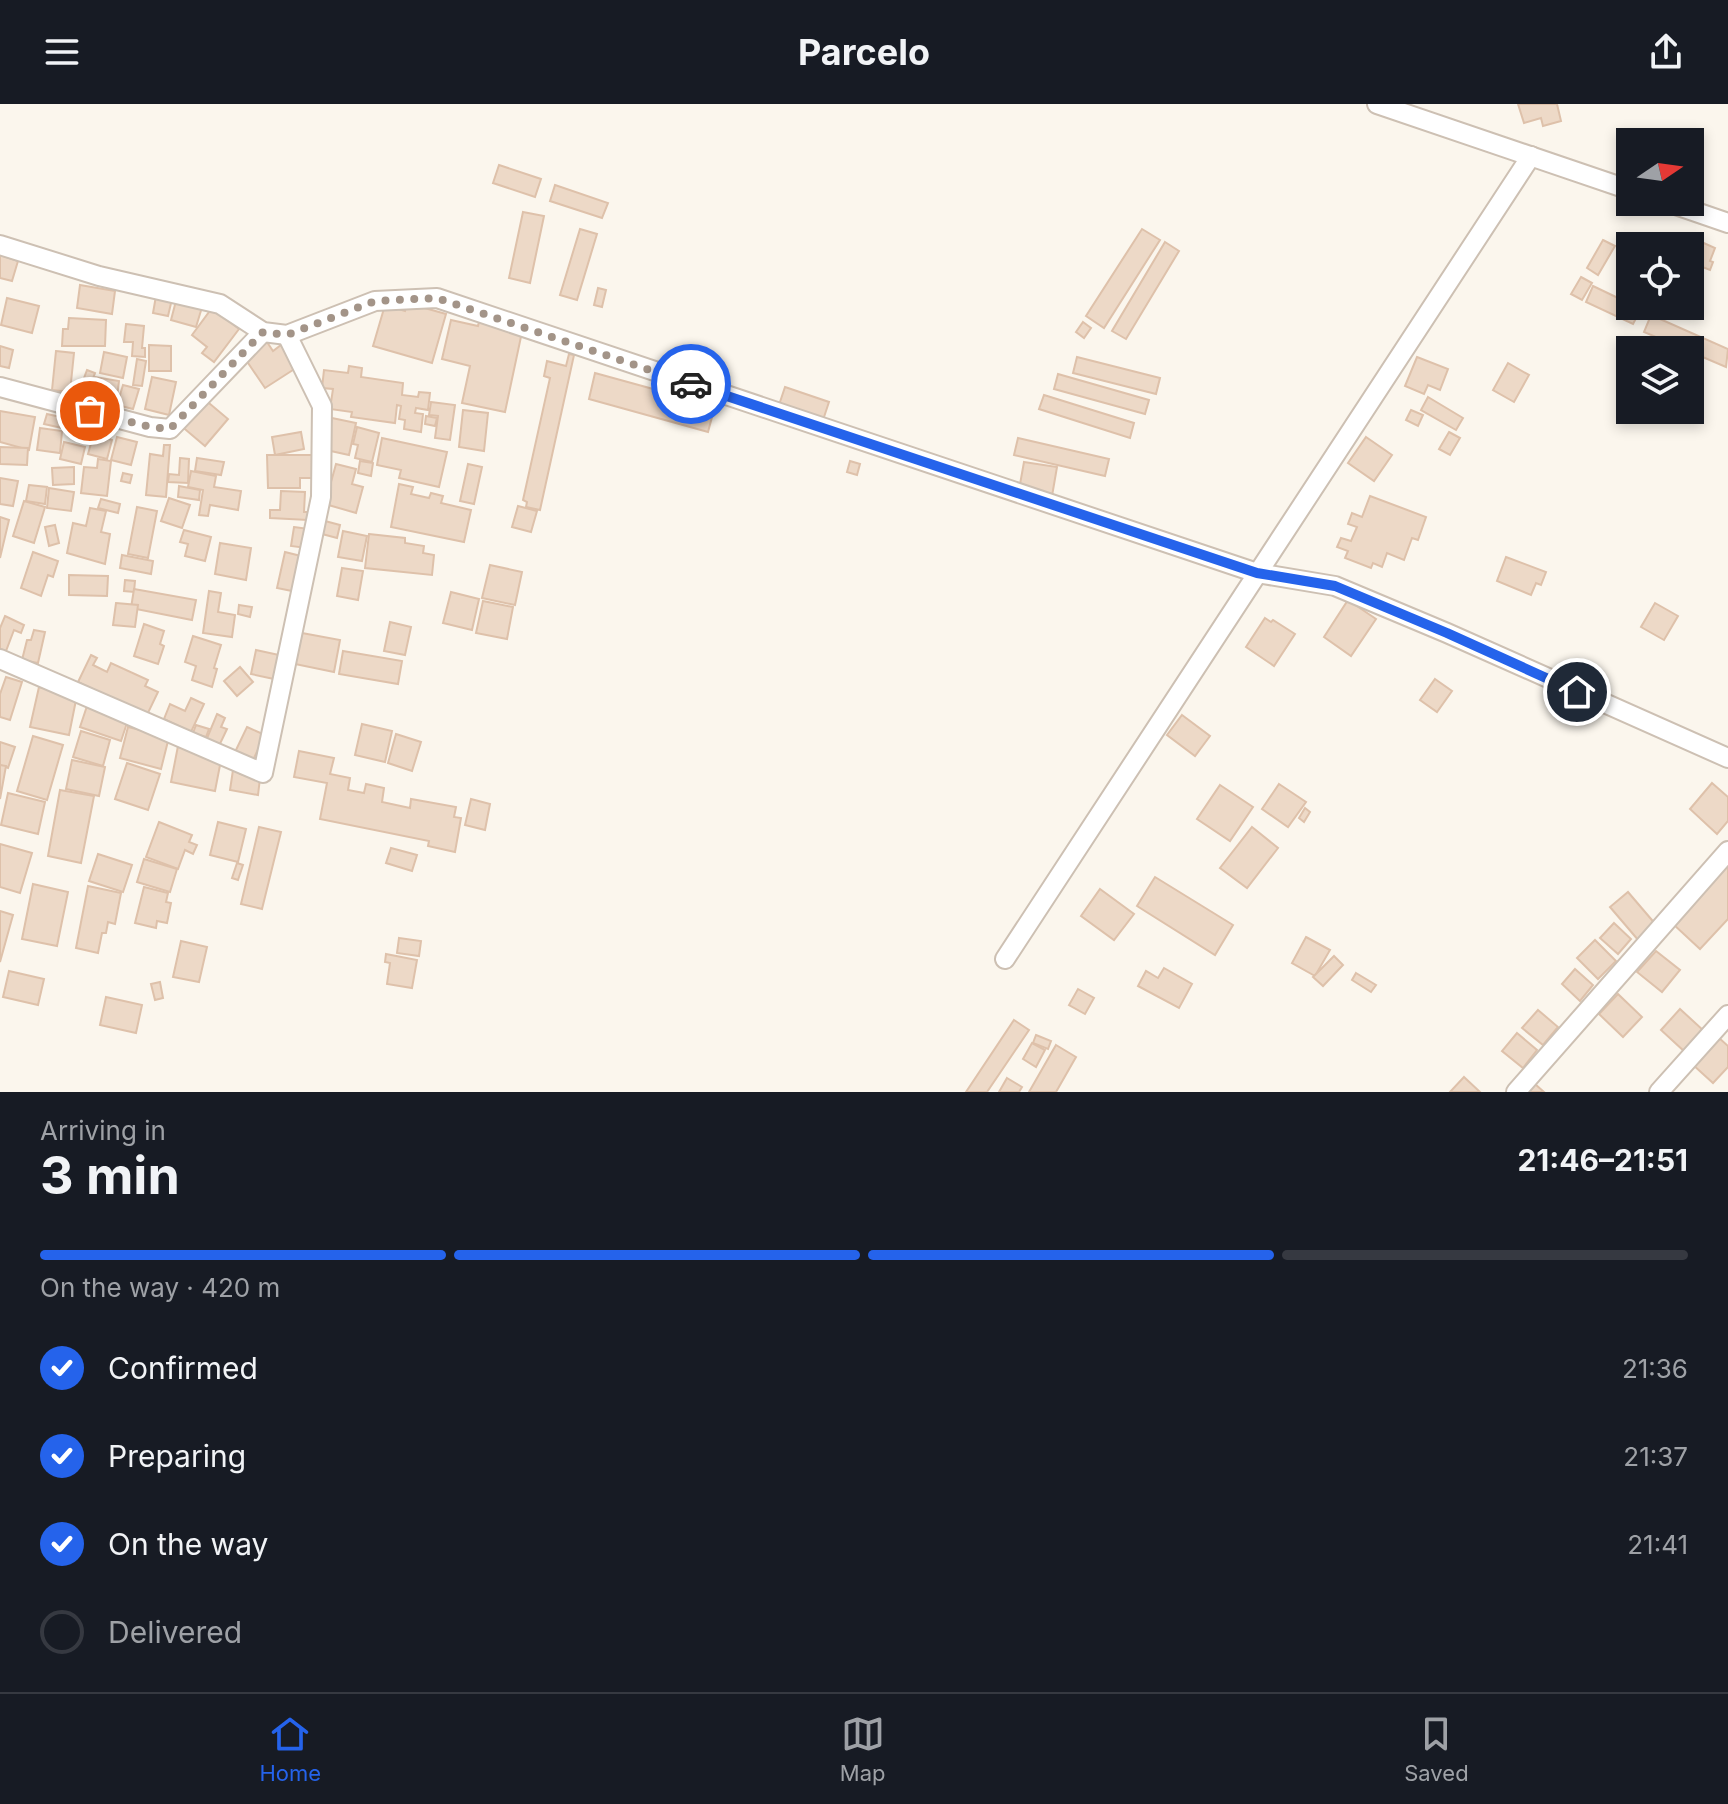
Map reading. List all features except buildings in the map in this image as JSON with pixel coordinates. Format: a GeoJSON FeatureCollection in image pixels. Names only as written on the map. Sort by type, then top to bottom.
{"type":"FeatureCollection","features":[{"type":"Feature","properties":{"kind":"street"},"geometry":{"type":"LineString","coordinates":[[1377,104],[1616,185]]}},
{"type":"Feature","properties":{"kind":"street"},"geometry":{"type":"LineString","coordinates":[[1005,959],[1531,156]]}},
{"type":"Feature","properties":{"kind":"street"},"geometry":{"type":"LineString","coordinates":[[1704,215],[1728,223]]}},
{"type":"Feature","properties":{"kind":"street"},"geometry":{"type":"LineString","coordinates":[[0,245],[99,276],[220,304],[263,332],[287,335],[375,301],[437,298],[1257,573],[1335,586],[1728,758]]}},
{"type":"Feature","properties":{"kind":"street"},"geometry":{"type":"LineString","coordinates":[[0,387],[150,427],[170,429],[263,332]]}},
{"type":"Feature","properties":{"kind":"street"},"geometry":{"type":"LineString","coordinates":[[2,666],[263,773],[321,497],[322,406],[287,335]]}},
{"type":"Feature","properties":{"kind":"street"},"geometry":{"type":"LineString","coordinates":[[1516,1092],[1728,851]]}},
{"type":"Feature","properties":{"kind":"street"},"geometry":{"type":"LineString","coordinates":[[1659,1092],[1728,1015]]}},
{"type":"Feature","properties":{"kind":"way so far"},"geometry":{"type":"LineString","coordinates":[[90,411],[150,427],[170,429],[263,332],[287,335],[375,301],[437,298],[691,384]]}},
{"type":"Feature","properties":{"kind":"route"},"geometry":{"type":"LineString","coordinates":[[691,384],[1257,573],[1335,586],[1577,692]]}}]}
